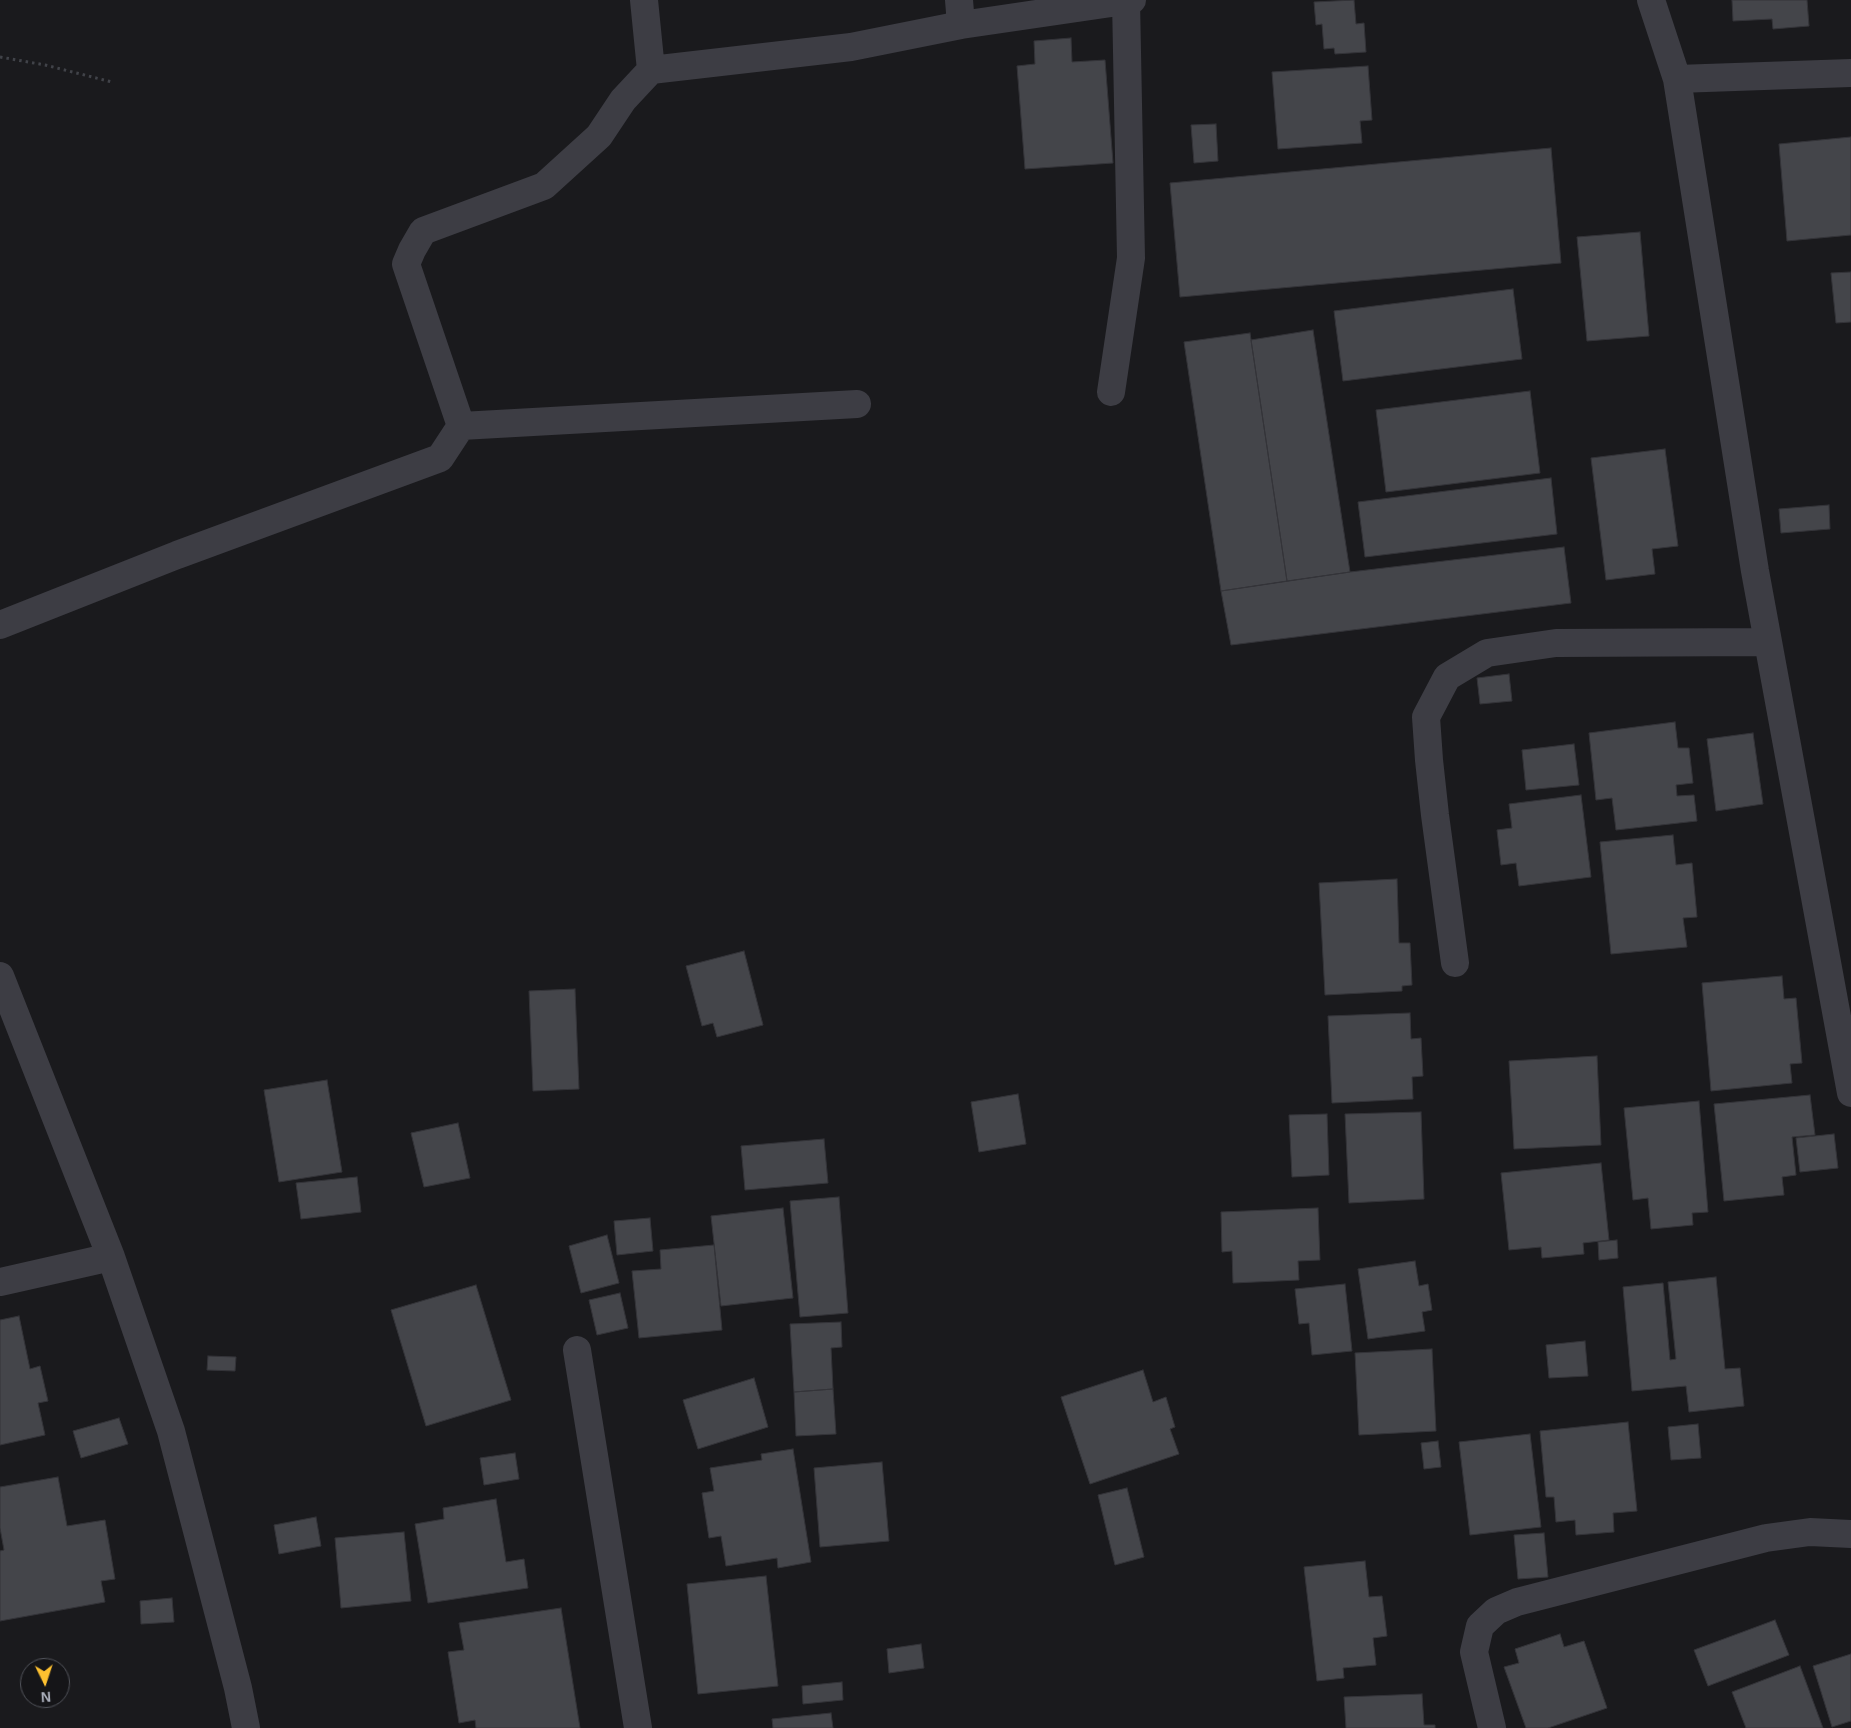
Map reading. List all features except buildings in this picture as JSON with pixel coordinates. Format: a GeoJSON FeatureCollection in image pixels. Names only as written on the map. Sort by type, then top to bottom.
{"type":"FeatureCollection","features":[{"type":"Feature","properties":{"kind":"street"},"geometry":{"type":"LineString","coordinates":[[644,0],[651,70]]}},
{"type":"Feature","properties":{"kind":"street"},"geometry":{"type":"LineString","coordinates":[[1111,392],[1132,258],[1126,0]]}},
{"type":"Feature","properties":{"kind":"street"},"geometry":{"type":"LineString","coordinates":[[461,426],[406,264],[412,250],[423,231],[544,186],[599,136],[622,100],[651,70],[851,47],[960,12],[1132,0]]}},
{"type":"Feature","properties":{"kind":"street"},"geometry":{"type":"LineString","coordinates":[[1651,0],[1677,78],[1753,561],[1851,1093]]}},
{"type":"Feature","properties":{"kind":"street"},"geometry":{"type":"LineString","coordinates":[[1677,78],[1851,73]]}},
{"type":"Feature","properties":{"kind":"street"},"geometry":{"type":"LineString","coordinates":[[461,426],[857,404]]}},
{"type":"Feature","properties":{"kind":"street"},"geometry":{"type":"LineString","coordinates":[[0,625],[177,554],[440,458],[461,426]]}},
{"type":"Feature","properties":{"kind":"street"},"geometry":{"type":"LineString","coordinates":[[1455,963],[1435,815],[1426,716],[1447,677],[1487,653],[1556,643],[1768,642]]}},
{"type":"Feature","properties":{"kind":"street"},"geometry":{"type":"LineString","coordinates":[[0,976],[111,1256],[171,1431],[238,1688],[246,1728]]}},
{"type":"Feature","properties":{"kind":"street"},"geometry":{"type":"LineString","coordinates":[[0,1282],[111,1256]]}},
{"type":"Feature","properties":{"kind":"street"},"geometry":{"type":"LineString","coordinates":[[576,1350],[638,1728]]}},
{"type":"Feature","properties":{"kind":"street"},"geometry":{"type":"LineString","coordinates":[[1492,1728],[1474,1652],[1480,1626],[1496,1611],[1517,1602],[1766,1538],[1810,1532],[1851,1534]]}},
{"type":"Feature","properties":{"kind":"path"},"geometry":{"type":"LineString","coordinates":[[0,57],[44,65],[112,82]]}}]}
